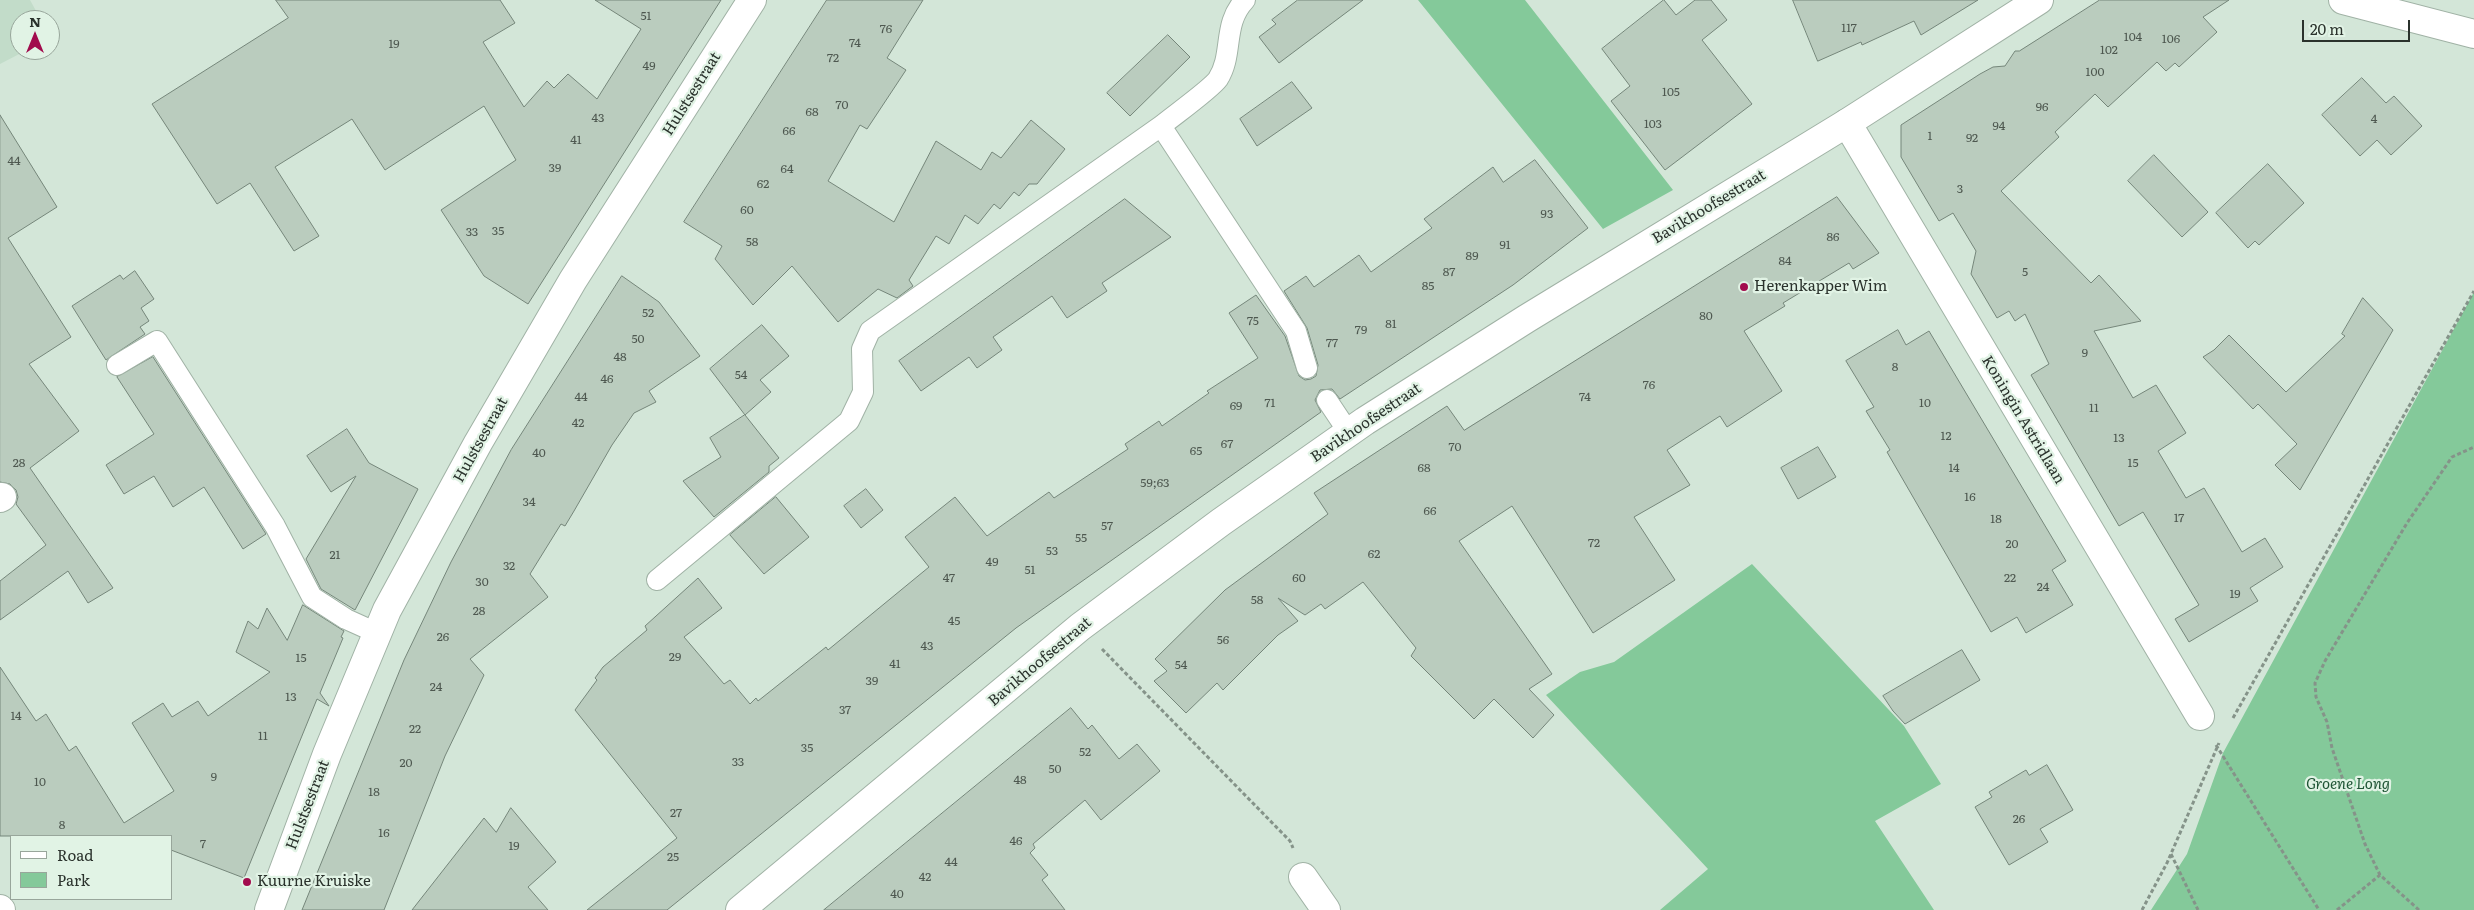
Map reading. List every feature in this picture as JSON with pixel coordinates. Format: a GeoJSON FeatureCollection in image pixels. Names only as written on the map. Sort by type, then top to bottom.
{"type":"FeatureCollection","features":[{"type":"Feature","properties":{"kind":"street","name":"Hulstsestraat"},"geometry":{"type":"LineString","coordinates":[[269,910],[328,754],[387,610],[478,443],[573,280],[752,0]]}},
{"type":"Feature","properties":{"kind":"street","name":"Bavikhoofsestraat"},"geometry":{"type":"LineString","coordinates":[[740,910],[1080,627],[1221,522],[1349,433],[1526,319],[1847,123],[2039,0]]}},
{"type":"Feature","properties":{"kind":"street"},"geometry":{"type":"LineString","coordinates":[[2343,0],[2474,34]]}},
{"type":"Feature","properties":{"kind":"street","name":"Koningin Astridlaan"},"geometry":{"type":"LineString","coordinates":[[1847,123],[2200,716]]}},
{"type":"Feature","properties":{"kind":"street"},"geometry":{"type":"LineString","coordinates":[[1302,877],[1326,910]]}},
{"type":"Feature","properties":{"kind":"lane"},"geometry":{"type":"LineString","coordinates":[[657,580],[849,420],[863,392],[862,349],[870,331],[1161,126],[1218,79],[1225,58],[1231,21],[1245,0]]}},
{"type":"Feature","properties":{"kind":"lane"},"geometry":{"type":"LineString","coordinates":[[1161,126],[1296,331],[1307,368]]}},
{"type":"Feature","properties":{"kind":"lane"},"geometry":{"type":"LineString","coordinates":[[117,365],[157,341],[275,526],[312,597],[346,619],[378,633]]}},
{"type":"Feature","properties":{"kind":"lane"},"geometry":{"type":"LineString","coordinates":[[1327,400],[1349,433]]}},
{"type":"Feature","properties":{"kind":"path"},"geometry":{"type":"LineString","coordinates":[[2232,721],[2474,291]]}},
{"type":"Feature","properties":{"kind":"path"},"geometry":{"type":"LineString","coordinates":[[2419,910],[2380,875],[2365,844],[2332,748],[2327,722],[2316,697],[2315,683],[2325,661],[2407,523],[2452,457],[2474,447]]}},
{"type":"Feature","properties":{"kind":"path"},"geometry":{"type":"LineString","coordinates":[[1080,627],[1290,841],[1302,877]]}},
{"type":"Feature","properties":{"kind":"path"},"geometry":{"type":"LineString","coordinates":[[2142,910],[2171,853],[2222,738]]}},
{"type":"Feature","properties":{"kind":"path"},"geometry":{"type":"LineString","coordinates":[[2217,746],[2319,910]]}},
{"type":"Feature","properties":{"kind":"path"},"geometry":{"type":"LineString","coordinates":[[2171,853],[2198,910]]}},
{"type":"Feature","properties":{"kind":"path"},"geometry":{"type":"LineString","coordinates":[[2337,910],[2380,875]]}},
{"type":"Feature","properties":{"kind":"shaded area"},"geometry":{"type":"Polygon","coordinates":[[[0,0],[30,0],[36,10],[10,10],[10,59],[0,64],[0,0]]]}},
{"type":"Feature","properties":{"kind":"green space"},"geometry":{"type":"Polygon","coordinates":[[[1418,0],[1525,0],[1673,190],[1603,229],[1418,0]]]}},
{"type":"Feature","properties":{"kind":"green space","name":"Groene Long"},"geometry":{"type":"Polygon","coordinates":[[[2474,292],[2474,910],[2151,910],[2187,854],[2223,753],[2474,292]]]}},
{"type":"Feature","properties":{"kind":"green space"},"geometry":{"type":"Polygon","coordinates":[[[1752,564],[1904,726],[1941,784],[1875,821],[1934,910],[1660,910],[1708,869],[1546,695],[1580,672],[1614,662],[1752,564]]]}},
{"type":"Feature","properties":{"kind":"building"},"geometry":{"type":"Polygon","coordinates":[[[276,0],[500,0],[515,23],[483,42],[524,107],[547,81],[554,88],[568,74],[597,99],[641,29],[595,0],[721,0],[528,304],[484,276],[441,210],[516,160],[484,106],[385,170],[352,119],[275,167],[319,236],[294,251],[250,183],[217,204],[152,104],[288,18],[276,0]]]}},
{"type":"Feature","properties":{"kind":"building"},"geometry":{"type":"Polygon","coordinates":[[[827,0],[923,0],[887,58],[906,70],[867,129],[860,125],[828,181],[894,222],[936,141],[981,170],[992,152],[1001,158],[1031,120],[1065,149],[1037,184],[1029,184],[1019,196],[1014,192],[1000,209],[994,204],[978,224],[965,215],[949,244],[936,236],[909,280],[913,286],[897,298],[878,289],[838,322],[792,266],[753,305],[715,259],[722,246],[684,222],[827,0]]]}},
{"type":"Feature","properties":{"kind":"building"},"geometry":{"type":"Polygon","coordinates":[[[1298,0],[1363,0],[1279,63],[1259,37],[1276,24],[1272,20],[1298,0]]]}},
{"type":"Feature","properties":{"kind":"building"},"geometry":{"type":"Polygon","coordinates":[[[1664,0],[1676,15],[1695,0],[1711,0],[1727,20],[1702,40],[1752,104],[1665,170],[1611,101],[1630,86],[1602,49],[1664,0]]]}},
{"type":"Feature","properties":{"kind":"building"},"geometry":{"type":"Polygon","coordinates":[[[1793,0],[1978,0],[1921,35],[1914,21],[1862,45],[1861,42],[1818,61],[1793,0]]]}},
{"type":"Feature","properties":{"kind":"building"},"geometry":{"type":"Polygon","coordinates":[[[2100,0],[2229,0],[2203,17],[2217,32],[2179,67],[2175,63],[2166,71],[2157,62],[2108,107],[2095,94],[2055,132],[2059,137],[2001,191],[2091,283],[2099,275],[2141,321],[2094,331],[2133,398],[2156,385],[2186,433],[2158,451],[2186,498],[2204,488],[2242,552],[2265,538],[2283,567],[2250,588],[2258,601],[2189,642],[2175,619],[2199,605],[2143,512],[2119,526],[2031,375],[2049,364],[2025,314],[2015,321],[2009,311],[1997,318],[1971,274],[1976,251],[1953,213],[1939,221],[1901,157],[1901,125],[1980,74],[1993,67],[2005,66],[2015,51],[2019,51],[2100,0]]]}},
{"type":"Feature","properties":{"kind":"building"},"geometry":{"type":"Polygon","coordinates":[[[1168,35],[1190,57],[1130,116],[1107,93],[1168,35]]]}},
{"type":"Feature","properties":{"kind":"building"},"geometry":{"type":"Polygon","coordinates":[[[2362,78],[2386,103],[2394,96],[2422,126],[2391,155],[2377,140],[2360,156],[2322,115],[2362,78]]]}},
{"type":"Feature","properties":{"kind":"building"},"geometry":{"type":"Polygon","coordinates":[[[1292,82],[1312,108],[1257,146],[1240,119],[1292,82]]]}},
{"type":"Feature","properties":{"kind":"building"},"geometry":{"type":"Polygon","coordinates":[[[0,115],[57,207],[8,238],[71,337],[29,364],[79,431],[30,468],[113,588],[88,603],[68,571],[0,620],[0,581],[46,545],[16,504],[18,497],[16,490],[10,484],[0,482],[0,115]]]}},
{"type":"Feature","properties":{"kind":"building"},"geometry":{"type":"Polygon","coordinates":[[[2154,155],[2208,212],[2182,237],[2128,181],[2154,155]]]}},
{"type":"Feature","properties":{"kind":"building"},"geometry":{"type":"Polygon","coordinates":[[[1535,160],[1588,228],[1513,285],[1340,399],[1332,389],[1320,390],[1315,400],[1321,412],[1016,628],[667,910],[587,910],[677,838],[575,710],[597,680],[595,678],[603,667],[647,630],[645,626],[698,578],[722,608],[684,637],[724,684],[730,680],[750,704],[756,698],[758,701],[826,647],[828,650],[929,567],[905,537],[955,497],[987,536],[1049,492],[1054,498],[1128,449],[1125,444],[1159,421],[1162,426],[1209,393],[1207,391],[1258,358],[1229,313],[1256,295],[1285,336],[1299,376],[1305,380],[1311,379],[1316,376],[1318,365],[1307,328],[1284,291],[1306,276],[1314,287],[1359,255],[1371,272],[1432,228],[1424,219],[1493,167],[1503,182],[1535,160]]]}},
{"type":"Feature","properties":{"kind":"building"},"geometry":{"type":"Polygon","coordinates":[[[2268,164],[2304,203],[2259,245],[2255,241],[2248,248],[2216,213],[2268,164]]]}},
{"type":"Feature","properties":{"kind":"building"},"geometry":{"type":"Polygon","coordinates":[[[1837,197],[1879,253],[1853,269],[1849,263],[1783,303],[1785,306],[1744,331],[1782,391],[1727,427],[1720,416],[1667,450],[1690,485],[1634,517],[1675,580],[1593,633],[1512,506],[1459,541],[1552,674],[1529,689],[1554,715],[1533,738],[1494,699],[1474,719],[1411,656],[1416,648],[1363,582],[1325,609],[1321,604],[1305,615],[1278,598],[1298,621],[1278,635],[1223,690],[1217,683],[1186,713],[1154,681],[1167,671],[1155,659],[1225,590],[1328,514],[1314,493],[1447,406],[1464,430],[1837,197]]]}},
{"type":"Feature","properties":{"kind":"building"},"geometry":{"type":"Polygon","coordinates":[[[1125,199],[1171,237],[1102,283],[1107,291],[1067,318],[1052,296],[993,337],[1002,350],[977,368],[969,357],[921,391],[899,361],[1125,199]]]}},
{"type":"Feature","properties":{"kind":"building"},"geometry":{"type":"Polygon","coordinates":[[[135,271],[154,299],[141,308],[149,321],[140,327],[145,334],[106,360],[72,306],[120,275],[123,279],[135,271]]]}},
{"type":"Feature","properties":{"kind":"building"},"geometry":{"type":"Polygon","coordinates":[[[622,276],[659,302],[700,356],[649,391],[656,402],[634,413],[612,445],[565,526],[561,524],[530,574],[548,597],[470,659],[484,675],[445,756],[384,910],[302,910],[404,660],[451,562],[511,450],[622,276]]]}},
{"type":"Feature","properties":{"kind":"building"},"geometry":{"type":"Polygon","coordinates":[[[2363,298],[2393,330],[2300,490],[2275,465],[2297,444],[2258,404],[2253,409],[2203,357],[2214,350],[2229,335],[2286,392],[2345,336],[2342,334],[2363,298]]]}},
{"type":"Feature","properties":{"kind":"building"},"geometry":{"type":"Polygon","coordinates":[[[762,325],[789,356],[760,380],[771,392],[745,415],[710,369],[762,325]]]}},
{"type":"Feature","properties":{"kind":"building"},"geometry":{"type":"Polygon","coordinates":[[[1898,330],[1906,345],[1929,331],[2066,561],[2052,570],[2073,605],[2026,633],[2017,617],[1991,632],[1887,452],[1890,450],[1866,411],[1874,407],[1846,361],[1898,330]]]}},
{"type":"Feature","properties":{"kind":"building"},"geometry":{"type":"Polygon","coordinates":[[[153,357],[266,534],[243,549],[204,487],[173,507],[154,476],[124,494],[106,465],[154,434],[117,377],[153,357]]]}},
{"type":"Feature","properties":{"kind":"building"},"geometry":{"type":"Polygon","coordinates":[[[745,415],[779,458],[769,466],[769,472],[714,517],[683,481],[721,457],[710,438],[745,415]]]}},
{"type":"Feature","properties":{"kind":"building"},"geometry":{"type":"Polygon","coordinates":[[[347,429],[369,463],[418,489],[355,610],[321,589],[306,559],[356,476],[331,492],[307,456],[347,429]]]}},
{"type":"Feature","properties":{"kind":"building"},"geometry":{"type":"Polygon","coordinates":[[[1818,447],[1836,477],[1798,499],[1781,468],[1818,447]]]}},
{"type":"Feature","properties":{"kind":"building"},"geometry":{"type":"Polygon","coordinates":[[[866,489],[883,510],[861,528],[844,506],[866,489]]]}},
{"type":"Feature","properties":{"kind":"building"},"geometry":{"type":"Polygon","coordinates":[[[776,497],[809,537],[764,574],[730,535],[776,497]]]}},
{"type":"Feature","properties":{"kind":"building"},"geometry":{"type":"Polygon","coordinates":[[[303,605],[344,631],[341,637],[343,638],[320,693],[329,706],[317,699],[244,878],[172,850],[172,835],[0,836],[0,667],[36,721],[46,714],[69,751],[76,746],[124,823],[174,791],[132,723],[163,703],[172,717],[198,701],[208,716],[270,672],[236,652],[248,621],[258,629],[267,608],[287,640],[303,605]]]}},
{"type":"Feature","properties":{"kind":"building"},"geometry":{"type":"Polygon","coordinates":[[[1962,650],[1980,680],[1905,724],[1883,696],[1962,650]]]}},
{"type":"Feature","properties":{"kind":"building"},"geometry":{"type":"Polygon","coordinates":[[[1071,708],[1088,729],[1092,725],[1119,759],[1137,744],[1160,771],[1101,820],[1085,800],[1033,844],[1035,848],[1030,853],[1048,875],[1042,880],[1065,910],[824,910],[1071,708]]]}},
{"type":"Feature","properties":{"kind":"building"},"geometry":{"type":"Polygon","coordinates":[[[2047,765],[2073,810],[2040,829],[2048,842],[2009,865],[1975,807],[1992,797],[1989,792],[2026,770],[2029,775],[2047,765]]]}},
{"type":"Feature","properties":{"kind":"building"},"geometry":{"type":"Polygon","coordinates":[[[511,808],[556,862],[528,887],[548,910],[412,910],[484,818],[496,832],[511,808]]]}},
{"type":"Feature","properties":{"kind":"place","name":"Herenkapper Wim"},"geometry":{"type":"Point","coordinates":[1744,287]}},
{"type":"Feature","properties":{"kind":"place","name":"Kuurne Kruiske"},"geometry":{"type":"Point","coordinates":[247,882]}}]}
